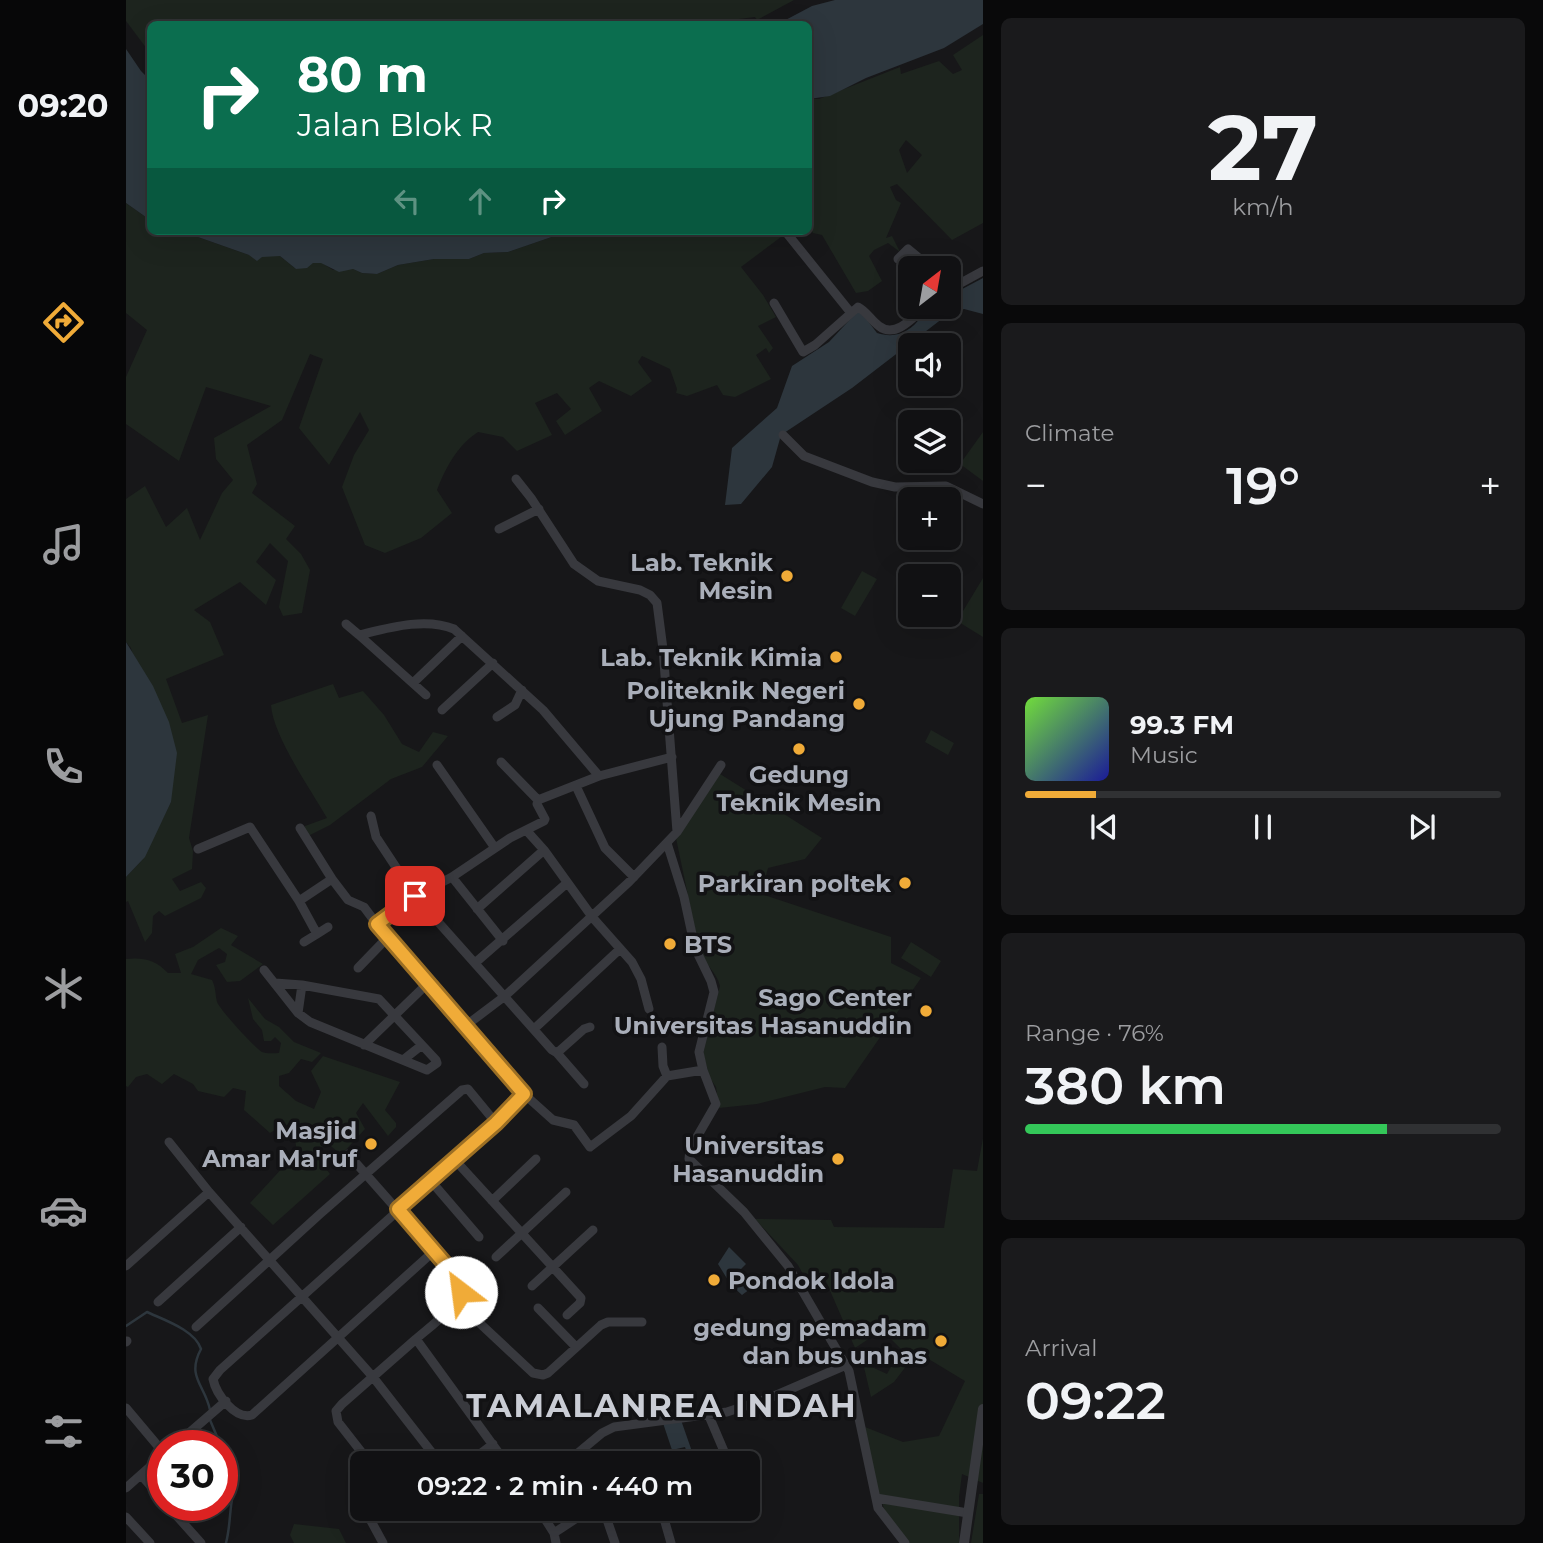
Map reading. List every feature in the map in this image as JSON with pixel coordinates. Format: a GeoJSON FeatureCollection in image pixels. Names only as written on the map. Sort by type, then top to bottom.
{"type":"FeatureCollection","features":[{"type":"Feature","properties":{"kind":"street"},"geometry":{"type":"LineString","coordinates":[[788,235],[850,313]]}},
{"type":"Feature","properties":{"kind":"street"},"geometry":{"type":"LineString","coordinates":[[901,256],[908,249],[916,256]]}},
{"type":"Feature","properties":{"kind":"street"},"geometry":{"type":"LineString","coordinates":[[961,282],[983,271]]}},
{"type":"Feature","properties":{"kind":"street"},"geometry":{"type":"LineString","coordinates":[[774,303],[803,352],[815,345],[856,308],[861,308],[880,328],[889,331],[901,327],[911,319]]}},
{"type":"Feature","properties":{"kind":"street"},"geometry":{"type":"LineString","coordinates":[[783,435],[804,456],[872,482],[895,487],[946,486],[983,504]]}},
{"type":"Feature","properties":{"kind":"street"},"geometry":{"type":"LineString","coordinates":[[516,479],[574,564],[598,581],[640,590],[650,595],[657,603],[677,832]]}},
{"type":"Feature","properties":{"kind":"street"},"geometry":{"type":"LineString","coordinates":[[499,529],[539,509]]}},
{"type":"Feature","properties":{"kind":"street"},"geometry":{"type":"LineString","coordinates":[[346,624],[426,695]]}},
{"type":"Feature","properties":{"kind":"street"},"geometry":{"type":"LineString","coordinates":[[359,635],[401,625],[447,626],[493,663],[543,710],[599,776]]}},
{"type":"Feature","properties":{"kind":"street"},"geometry":{"type":"LineString","coordinates":[[413,683],[462,636]]}},
{"type":"Feature","properties":{"kind":"street"},"geometry":{"type":"LineString","coordinates":[[442,710],[493,663]]}},
{"type":"Feature","properties":{"kind":"street"},"geometry":{"type":"LineString","coordinates":[[496,717],[515,705],[522,690]]}},
{"type":"Feature","properties":{"kind":"street"},"geometry":{"type":"LineString","coordinates":[[538,800],[599,776],[672,757]]}},
{"type":"Feature","properties":{"kind":"street"},"geometry":{"type":"LineString","coordinates":[[377,924],[415,896],[452,877],[544,820],[537,804],[538,800],[502,762]]}},
{"type":"Feature","properties":{"kind":"street"},"geometry":{"type":"LineString","coordinates":[[438,765],[495,848]]}},
{"type":"Feature","properties":{"kind":"street"},"geometry":{"type":"LineString","coordinates":[[464,1027],[505,996],[593,918],[634,877],[677,832],[721,765]]}},
{"type":"Feature","properties":{"kind":"street"},"geometry":{"type":"LineString","coordinates":[[576,786],[605,848],[634,877]]}},
{"type":"Feature","properties":{"kind":"street"},"geometry":{"type":"LineString","coordinates":[[371,816],[376,837],[415,896],[584,1084]]}},
{"type":"Feature","properties":{"kind":"street"},"geometry":{"type":"LineString","coordinates":[[198,849],[250,827],[299,901],[317,934]]}},
{"type":"Feature","properties":{"kind":"street"},"geometry":{"type":"LineString","coordinates":[[300,828],[348,900],[364,907],[387,938],[524,1094],[554,1120],[574,1125],[591,1147],[631,1116],[667,1076],[703,1070]]}},
{"type":"Feature","properties":{"kind":"street"},"geometry":{"type":"LineString","coordinates":[[526,830],[638,973],[649,1009]]}},
{"type":"Feature","properties":{"kind":"street"},"geometry":{"type":"LineString","coordinates":[[667,843],[684,897],[695,948],[714,992],[699,1052],[716,1104],[690,1149],[689,1159],[744,1212],[788,1266],[846,1365],[852,1377],[883,1517],[905,1543]]}},
{"type":"Feature","properties":{"kind":"street"},"geometry":{"type":"LineString","coordinates":[[477,909],[544,850]]}},
{"type":"Feature","properties":{"kind":"street"},"geometry":{"type":"LineString","coordinates":[[452,877],[503,941]]}},
{"type":"Feature","properties":{"kind":"street"},"geometry":{"type":"LineString","coordinates":[[299,901],[332,879]]}},
{"type":"Feature","properties":{"kind":"street"},"geometry":{"type":"LineString","coordinates":[[475,963],[567,883]]}},
{"type":"Feature","properties":{"kind":"street"},"geometry":{"type":"LineString","coordinates":[[304,942],[328,928]]}},
{"type":"Feature","properties":{"kind":"street"},"geometry":{"type":"LineString","coordinates":[[358,968],[387,938]]}},
{"type":"Feature","properties":{"kind":"street"},"geometry":{"type":"LineString","coordinates":[[534,1029],[620,948]]}},
{"type":"Feature","properties":{"kind":"street"},"geometry":{"type":"LineString","coordinates":[[264,970],[298,1013],[310,1023],[427,1070],[436,1063],[379,999],[302,985],[275,983]]}},
{"type":"Feature","properties":{"kind":"street"},"geometry":{"type":"LineString","coordinates":[[364,1045],[427,984]]}},
{"type":"Feature","properties":{"kind":"street"},"geometry":{"type":"LineString","coordinates":[[298,1013],[302,985]]}},
{"type":"Feature","properties":{"kind":"street"},"geometry":{"type":"LineString","coordinates":[[557,1053],[584,1029],[590,1027]]}},
{"type":"Feature","properties":{"kind":"street"},"geometry":{"type":"LineString","coordinates":[[341,1035],[372,1037]]}},
{"type":"Feature","properties":{"kind":"street"},"geometry":{"type":"LineString","coordinates":[[402,1060],[422,1045]]}},
{"type":"Feature","properties":{"kind":"street"},"geometry":{"type":"LineString","coordinates":[[662,1047],[663,1066],[667,1076]]}},
{"type":"Feature","properties":{"kind":"street"},"geometry":{"type":"LineString","coordinates":[[196,1327],[366,1173],[464,1089],[468,1089],[496,1123]]}},
{"type":"Feature","properties":{"kind":"street"},"geometry":{"type":"LineString","coordinates":[[434,1251],[252,1415],[240,1416],[216,1389],[213,1379],[496,1123],[524,1094]]}},
{"type":"Feature","properties":{"kind":"street"},"geometry":{"type":"LineString","coordinates":[[169,1142],[209,1192],[373,1377],[431,1451]]}},
{"type":"Feature","properties":{"kind":"street"},"geometry":{"type":"LineString","coordinates":[[348,1154],[434,1251],[460,1285],[461,1292],[457,1302],[342,1404],[335,1415],[361,1451]]}},
{"type":"Feature","properties":{"kind":"street"},"geometry":{"type":"LineString","coordinates":[[454,1159],[581,1298],[580,1303],[567,1315]]}},
{"type":"Feature","properties":{"kind":"street"},"geometry":{"type":"LineString","coordinates":[[492,1201],[536,1159]]}},
{"type":"Feature","properties":{"kind":"street"},"geometry":{"type":"LineString","coordinates":[[430,1180],[479,1237]]}},
{"type":"Feature","properties":{"kind":"street"},"geometry":{"type":"LineString","coordinates":[[126,1266],[209,1192]]}},
{"type":"Feature","properties":{"kind":"street"},"geometry":{"type":"LineString","coordinates":[[496,1257],[566,1192]]}},
{"type":"Feature","properties":{"kind":"street"},"geometry":{"type":"LineString","coordinates":[[158,1302],[241,1227]]}},
{"type":"Feature","properties":{"kind":"street"},"geometry":{"type":"LineString","coordinates":[[532,1286],[593,1230]]}},
{"type":"Feature","properties":{"kind":"street"},"geometry":{"type":"LineString","coordinates":[[457,1302],[533,1373],[542,1375],[548,1373],[608,1322],[642,1322]]}},
{"type":"Feature","properties":{"kind":"street"},"geometry":{"type":"LineString","coordinates":[[538,1308],[576,1347]]}},
{"type":"Feature","properties":{"kind":"street"},"geometry":{"type":"LineString","coordinates":[[416,1339],[498,1451]]}},
{"type":"Feature","properties":{"kind":"street"},"geometry":{"type":"LineString","coordinates":[[580,1451],[614,1427],[709,1416],[749,1406],[846,1365]]}},
{"type":"Feature","properties":{"kind":"street"},"geometry":{"type":"LineString","coordinates":[[192,1430],[226,1401]]}},
{"type":"Feature","properties":{"kind":"street"},"geometry":{"type":"LineString","coordinates":[[964,1543],[983,1409]]}},
{"type":"Feature","properties":{"kind":"street"},"geometry":{"type":"LineString","coordinates":[[128,1414],[147,1436]]}},
{"type":"Feature","properties":{"kind":"street"},"geometry":{"type":"LineString","coordinates":[[709,1416],[724,1451]]}},
{"type":"Feature","properties":{"kind":"street"},"geometry":{"type":"LineString","coordinates":[[484,1451],[493,1444]]}},
{"type":"Feature","properties":{"kind":"street"},"geometry":{"type":"LineString","coordinates":[[126,1488],[147,1469]]}},
{"type":"Feature","properties":{"kind":"street"},"geometry":{"type":"LineString","coordinates":[[141,1475],[147,1482]]}},
{"type":"Feature","properties":{"kind":"street"},"geometry":{"type":"LineString","coordinates":[[880,1499],[968,1513]]}},
{"type":"Feature","properties":{"kind":"street"},"geometry":{"type":"LineString","coordinates":[[126,1517],[150,1543]]}},
{"type":"Feature","properties":{"kind":"street"},"geometry":{"type":"LineString","coordinates":[[181,1521],[201,1543]]}},
{"type":"Feature","properties":{"kind":"street"},"geometry":{"type":"LineString","coordinates":[[371,1521],[383,1543]]}},
{"type":"Feature","properties":{"kind":"street"},"geometry":{"type":"LineString","coordinates":[[545,1521],[555,1538],[576,1521]]}},
{"type":"Feature","properties":{"kind":"street"},"geometry":{"type":"LineString","coordinates":[[607,1521],[615,1543]]}},
{"type":"Feature","properties":{"kind":"street"},"geometry":{"type":"LineString","coordinates":[[665,1521],[671,1543]]}},
{"type":"Feature","properties":{"kind":"shaded area"},"geometry":{"type":"Polygon","coordinates":[[[126,0],[794,0],[757,20],[755,17],[735,21],[147,21],[147,49],[126,21],[126,0]]]}},
{"type":"Feature","properties":{"kind":"shaded area"},"geometry":{"type":"Polygon","coordinates":[[[835,0],[983,0],[983,24],[944,48],[866,78],[830,96],[812,99],[812,21],[784,21],[812,6],[835,0]]]}},
{"type":"Feature","properties":{"kind":"shaded area"},"geometry":{"type":"Polygon","coordinates":[[[983,35],[983,223],[952,240],[897,184],[890,187],[896,200],[901,203],[886,238],[892,236],[900,252],[888,243],[874,250],[869,256],[882,281],[868,291],[856,293],[822,235],[812,232],[812,99],[819,99],[900,67],[901,74],[939,61],[953,74],[962,70],[953,55],[983,35]],[[906,140],[899,150],[907,173],[922,155],[906,140]]]}},
{"type":"Feature","properties":{"kind":"shaded area"},"geometry":{"type":"Polygon","coordinates":[[[126,49],[147,77],[147,218],[126,203],[126,49]]]}},
{"type":"Feature","properties":{"kind":"shaded area"},"geometry":{"type":"Polygon","coordinates":[[[126,203],[147,218],[147,235],[192,235],[249,255],[280,256],[296,269],[322,263],[333,270],[353,269],[377,274],[398,265],[434,259],[469,259],[484,253],[508,252],[557,235],[784,235],[741,267],[776,317],[758,326],[773,348],[769,353],[766,348],[756,355],[771,379],[735,397],[723,395],[717,385],[687,396],[676,393],[670,369],[642,356],[638,362],[652,381],[631,396],[599,381],[589,388],[602,411],[565,435],[556,421],[571,409],[557,393],[535,403],[552,435],[517,451],[503,437],[478,432],[453,458],[437,490],[452,513],[421,538],[385,553],[365,545],[342,487],[354,455],[369,430],[360,412],[329,465],[299,428],[323,359],[310,354],[282,420],[247,445],[257,484],[252,493],[295,526],[286,539],[301,554],[310,570],[302,613],[283,616],[279,607],[288,561],[270,543],[256,562],[276,580],[266,605],[240,582],[194,610],[210,622],[224,655],[166,679],[182,723],[208,715],[189,838],[193,851],[192,869],[172,879],[180,891],[201,882],[206,888],[201,898],[165,916],[159,911],[153,916],[152,933],[145,942],[128,901],[126,902],[126,877],[142,860],[171,802],[131,648],[126,642],[126,499],[145,486],[166,527],[187,508],[200,540],[222,493],[233,480],[216,459],[214,438],[271,406],[206,387],[179,461],[126,424],[126,377],[147,330],[126,313],[126,203]]]}},
{"type":"Feature","properties":{"kind":"shaded area"},"geometry":{"type":"Polygon","coordinates":[[[192,235],[557,235],[508,252],[484,253],[469,259],[434,259],[398,265],[377,274],[353,269],[339,272],[321,263],[296,269],[280,256],[262,257],[257,261],[249,255],[192,235]]]}},
{"type":"Feature","properties":{"kind":"shaded area"},"geometry":{"type":"Polygon","coordinates":[[[983,278],[983,314],[961,310],[961,290],[983,278]]]}},
{"type":"Feature","properties":{"kind":"shaded area"},"geometry":{"type":"Polygon","coordinates":[[[857,312],[861,312],[877,333],[898,334],[898,353],[852,388],[781,435],[772,467],[741,504],[725,505],[732,448],[777,408],[792,366],[829,342],[857,312]]]}},
{"type":"Feature","properties":{"kind":"shaded area"},"geometry":{"type":"Polygon","coordinates":[[[919,319],[942,319],[924,333],[902,333],[919,319]]]}},
{"type":"Feature","properties":{"kind":"shaded area"},"geometry":{"type":"Polygon","coordinates":[[[983,432],[983,481],[961,463],[983,432]]]}},
{"type":"Feature","properties":{"kind":"shaded area"},"geometry":{"type":"Polygon","coordinates":[[[862,571],[877,579],[855,616],[841,608],[862,571]]]}},
{"type":"Feature","properties":{"kind":"shaded area"},"geometry":{"type":"Polygon","coordinates":[[[983,578],[983,637],[961,623],[961,614],[983,578]]]}},
{"type":"Feature","properties":{"kind":"shaded area"},"geometry":{"type":"Polygon","coordinates":[[[126,642],[153,686],[169,722],[177,753],[171,802],[145,857],[126,877],[126,642]]]}},
{"type":"Feature","properties":{"kind":"shaded area"},"geometry":{"type":"Polygon","coordinates":[[[333,684],[339,698],[363,691],[384,715],[402,744],[419,752],[433,732],[448,736],[422,767],[391,779],[330,825],[304,838],[305,826],[327,818],[285,747],[273,718],[271,705],[333,684]]]}},
{"type":"Feature","properties":{"kind":"shaded area"},"geometry":{"type":"Polygon","coordinates":[[[931,730],[954,743],[948,755],[925,742],[931,730]]]}},
{"type":"Feature","properties":{"kind":"shaded area"},"geometry":{"type":"Polygon","coordinates":[[[720,774],[822,838],[805,859],[768,868],[761,894],[891,937],[891,963],[921,978],[845,1088],[825,1087],[757,1104],[719,1108],[716,1087],[710,1078],[703,1054],[720,986],[700,953],[676,838],[720,774]]]}},
{"type":"Feature","properties":{"kind":"shaded area"},"geometry":{"type":"Polygon","coordinates":[[[221,928],[238,936],[231,945],[263,964],[240,981],[227,982],[216,965],[225,962],[227,954],[219,948],[198,960],[191,974],[212,980],[220,1007],[262,1052],[279,1053],[281,1043],[275,1037],[271,1041],[264,1041],[262,1030],[253,1019],[248,998],[265,1019],[279,1027],[294,1042],[321,1053],[312,1062],[301,1059],[289,1073],[279,1076],[279,1086],[296,1101],[314,1109],[321,1092],[311,1071],[323,1056],[400,1082],[385,1110],[396,1123],[396,1127],[388,1136],[363,1103],[356,1113],[365,1129],[341,1155],[331,1146],[320,1147],[320,1161],[330,1174],[273,1225],[250,1203],[297,1152],[294,1133],[283,1125],[270,1133],[244,1110],[246,1091],[233,1088],[224,1097],[198,1091],[193,1084],[174,1074],[162,1084],[147,1074],[136,1077],[126,1086],[126,959],[149,960],[168,973],[181,973],[175,954],[193,947],[221,928]]]}},
{"type":"Feature","properties":{"kind":"shaded area"},"geometry":{"type":"Polygon","coordinates":[[[911,942],[941,961],[931,977],[901,958],[911,942]]]}},
{"type":"Feature","properties":{"kind":"shaded area"},"geometry":{"type":"Polygon","coordinates":[[[983,1138],[983,1483],[962,1474],[959,1543],[909,1543],[885,1511],[875,1483],[865,1427],[903,1442],[939,1436],[965,1381],[917,1352],[894,1382],[871,1397],[863,1363],[887,1374],[901,1349],[882,1330],[855,1348],[825,1279],[810,1287],[798,1265],[755,1219],[831,1220],[834,1227],[944,1228],[953,1169],[977,1171],[983,1138]]]}},
{"type":"Feature","properties":{"kind":"shaded area"},"geometry":{"type":"Polygon","coordinates":[[[729,1247],[746,1264],[740,1270],[754,1286],[742,1295],[731,1285],[718,1264],[729,1247]]]}},
{"type":"Feature","properties":{"kind":"shaded area"},"geometry":{"type":"Polygon","coordinates":[[[681,1420],[692,1451],[686,1451],[685,1447],[672,1450],[663,1423],[681,1420]]]}},
{"type":"Feature","properties":{"kind":"shaded area"},"geometry":{"type":"Polygon","coordinates":[[[979,1494],[983,1494],[983,1543],[971,1543],[979,1494]]]}},
{"type":"Feature","properties":{"kind":"shaded area"},"geometry":{"type":"Polygon","coordinates":[[[294,1524],[339,1529],[346,1543],[294,1543],[290,1535],[294,1524]]]}},
{"type":"Feature","properties":{"kind":"waterway"},"geometry":{"type":"LineString","coordinates":[[126,1326],[147,1312],[178,1326],[192,1336],[201,1349],[195,1367],[196,1374],[210,1410]]}},
{"type":"Feature","properties":{"kind":"waterway"},"geometry":{"type":"LineString","coordinates":[[210,1420],[214,1430]]}},
{"type":"Feature","properties":{"kind":"waterway"},"geometry":{"type":"LineString","coordinates":[[226,1543],[230,1521]]}},
{"type":"Feature","properties":{"kind":"place","name":"Lab. Teknik Mesin"},"geometry":{"type":"Point","coordinates":[787,576]}},
{"type":"Feature","properties":{"kind":"place","name":"Lab. Teknik Kimia"},"geometry":{"type":"Point","coordinates":[836,657]}},
{"type":"Feature","properties":{"kind":"place","name":"Politeknik Negeri Ujung Pandang"},"geometry":{"type":"Point","coordinates":[859,704]}},
{"type":"Feature","properties":{"kind":"place","name":"Gedung Teknik Mesin"},"geometry":{"type":"Point","coordinates":[799,749]}},
{"type":"Feature","properties":{"kind":"place","name":"Parkiran poltek"},"geometry":{"type":"Point","coordinates":[905,883]}},
{"type":"Feature","properties":{"kind":"place","name":"BTS"},"geometry":{"type":"Point","coordinates":[670,944]}},
{"type":"Feature","properties":{"kind":"place","name":"Sago Center Universitas Hasanuddin"},"geometry":{"type":"Point","coordinates":[926,1011]}},
{"type":"Feature","properties":{"kind":"place","name":"Masjid Amar Ma'ruf"},"geometry":{"type":"Point","coordinates":[371,1144]}},
{"type":"Feature","properties":{"kind":"place","name":"Universitas Hasanuddin"},"geometry":{"type":"Point","coordinates":[838,1159]}},
{"type":"Feature","properties":{"kind":"place","name":"Pondok Idola"},"geometry":{"type":"Point","coordinates":[714,1280]}},
{"type":"Feature","properties":{"kind":"place","name":"gedung pemadam dan bus unhas"},"geometry":{"type":"Point","coordinates":[941,1341]}},
{"type":"Feature","properties":{"kind":"district","name":"TAMALANREA INDAH"},"geometry":{"type":"Point","coordinates":[662,1405]}},
{"type":"Feature","properties":{"kind":"route"},"geometry":{"type":"LineString","coordinates":[[415,896],[377,924],[524,1094],[496,1123],[398,1209],[453,1273],[461,1292]]}}]}
